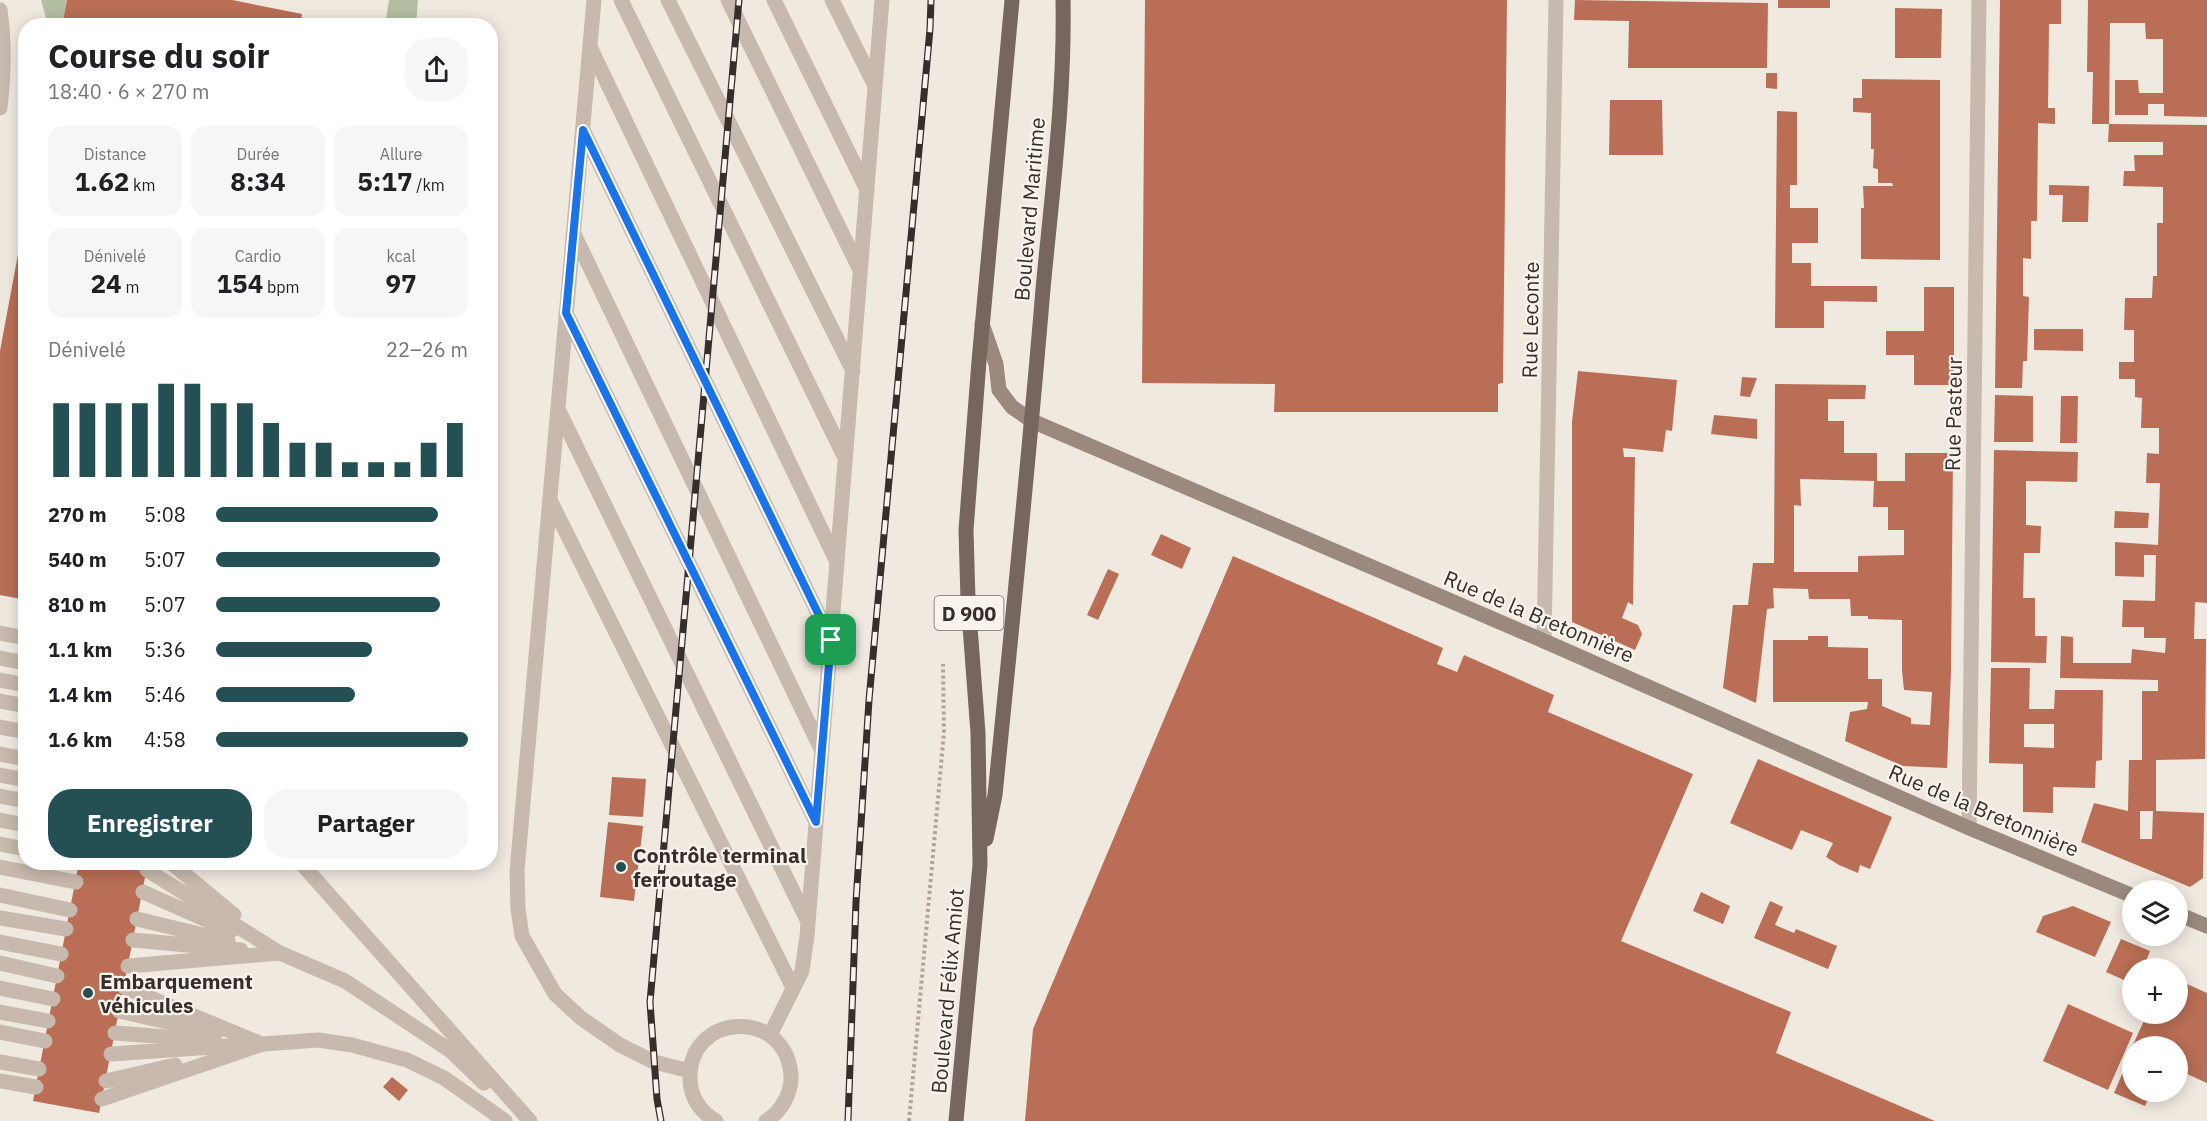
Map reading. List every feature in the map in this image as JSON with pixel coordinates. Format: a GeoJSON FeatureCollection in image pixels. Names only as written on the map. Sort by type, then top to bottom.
{"type":"FeatureCollection","features":[{"type":"Feature","properties":{"kind":"main road","name":"Boulevard Maritime"},"geometry":{"type":"LineString","coordinates":[[979,361],[1012,0]]}},
{"type":"Feature","properties":{"kind":"main road","name":"Boulevard Maritime"},"geometry":{"type":"LineString","coordinates":[[1032,421],[1059,112],[1063,0]]}},
{"type":"Feature","properties":{"kind":"main road","name":"Boulevard Félix Amiot"},"geometry":{"type":"LineString","coordinates":[[956,1121],[980,865],[978,733],[968,600],[966,530],[979,361]]}},
{"type":"Feature","properties":{"kind":"main road","name":"Boulevard Félix Amiot"},"geometry":{"type":"LineString","coordinates":[[980,865],[995,795],[1032,421]]}},
{"type":"Feature","properties":{"kind":"street"},"geometry":{"type":"LineString","coordinates":[[594,0],[516,871],[518,909],[522,936],[555,994],[581,1018],[620,1045],[654,1062],[690,1071]]}},
{"type":"Feature","properties":{"kind":"street"},"geometry":{"type":"LineString","coordinates":[[621,0],[845,458]]}},
{"type":"Feature","properties":{"kind":"street"},"geometry":{"type":"LineString","coordinates":[[668,0],[853,371]]}},
{"type":"Feature","properties":{"kind":"street"},"geometry":{"type":"LineString","coordinates":[[728,0],[860,271]]}},
{"type":"Feature","properties":{"kind":"street"},"geometry":{"type":"LineString","coordinates":[[774,0],[867,190]]}},
{"type":"Feature","properties":{"kind":"street"},"geometry":{"type":"LineString","coordinates":[[832,0],[875,88]]}},
{"type":"Feature","properties":{"kind":"street","name":"Rue Leconte"},"geometry":{"type":"LineString","coordinates":[[1544,641],[1556,0]]}},
{"type":"Feature","properties":{"kind":"street","name":"Rue Pasteur"},"geometry":{"type":"LineString","coordinates":[[1969,828],[1978,0]]}},
{"type":"Feature","properties":{"kind":"street"},"geometry":{"type":"LineString","coordinates":[[770,1035],[802,971],[808,922],[853,371],[880,3]]}},
{"type":"Feature","properties":{"kind":"street"},"geometry":{"type":"LineString","coordinates":[[0,10],[4,48],[4,81],[0,108]]}},
{"type":"Feature","properties":{"kind":"street"},"geometry":{"type":"LineString","coordinates":[[590,48],[837,563]]}},
{"type":"Feature","properties":{"kind":"street"},"geometry":{"type":"LineString","coordinates":[[583,130],[831,640]]}},
{"type":"Feature","properties":{"kind":"street"},"geometry":{"type":"LineString","coordinates":[[573,233],[822,751]]}},
{"type":"Feature","properties":{"kind":"street"},"geometry":{"type":"LineString","coordinates":[[566,313],[816,822]]}},
{"type":"Feature","properties":{"kind":"street","name":"Rue de la Bretonnière"},"geometry":{"type":"LineString","coordinates":[[982,324],[996,364],[999,390],[1012,407],[1032,421],[1544,641],[1969,828],[2122,891]]}},
{"type":"Feature","properties":{"kind":"street"},"geometry":{"type":"LineString","coordinates":[[558,408],[808,922]]}},
{"type":"Feature","properties":{"kind":"street"},"geometry":{"type":"LineString","coordinates":[[550,500],[793,988]]}},
{"type":"Feature","properties":{"kind":"street"},"geometry":{"type":"LineString","coordinates":[[0,633],[18,636]]}},
{"type":"Feature","properties":{"kind":"street"},"geometry":{"type":"LineString","coordinates":[[0,658],[18,661]]}},
{"type":"Feature","properties":{"kind":"street"},"geometry":{"type":"LineString","coordinates":[[0,680],[18,683]]}},
{"type":"Feature","properties":{"kind":"street"},"geometry":{"type":"LineString","coordinates":[[0,701],[18,704]]}},
{"type":"Feature","properties":{"kind":"street"},"geometry":{"type":"LineString","coordinates":[[0,727],[18,730]]}},
{"type":"Feature","properties":{"kind":"street"},"geometry":{"type":"LineString","coordinates":[[0,754],[18,757]]}},
{"type":"Feature","properties":{"kind":"street"},"geometry":{"type":"LineString","coordinates":[[0,775],[18,778]]}},
{"type":"Feature","properties":{"kind":"street"},"geometry":{"type":"LineString","coordinates":[[0,796],[18,799]]}},
{"type":"Feature","properties":{"kind":"street"},"geometry":{"type":"LineString","coordinates":[[0,820],[18,823]]}},
{"type":"Feature","properties":{"kind":"street"},"geometry":{"type":"LineString","coordinates":[[0,844],[18,847]]}},
{"type":"Feature","properties":{"kind":"street"},"geometry":{"type":"LineString","coordinates":[[0,867],[76,882]]}},
{"type":"Feature","properties":{"kind":"street"},"geometry":{"type":"LineString","coordinates":[[147,870],[280,953]]}},
{"type":"Feature","properties":{"kind":"street"},"geometry":{"type":"LineString","coordinates":[[180,870],[280,953]]}},
{"type":"Feature","properties":{"kind":"street"},"geometry":{"type":"LineString","coordinates":[[307,870],[530,1121]]}},
{"type":"Feature","properties":{"kind":"street"},"geometry":{"type":"LineString","coordinates":[[143,892],[345,981],[451,1051],[523,1121]]}},
{"type":"Feature","properties":{"kind":"street"},"geometry":{"type":"LineString","coordinates":[[0,896],[70,909]]}},
{"type":"Feature","properties":{"kind":"street"},"geometry":{"type":"LineString","coordinates":[[0,918],[66,929]]}},
{"type":"Feature","properties":{"kind":"street"},"geometry":{"type":"LineString","coordinates":[[2188,918],[2207,926]]}},
{"type":"Feature","properties":{"kind":"street"},"geometry":{"type":"LineString","coordinates":[[137,919],[280,953]]}},
{"type":"Feature","properties":{"kind":"street"},"geometry":{"type":"LineString","coordinates":[[133,940],[280,953]]}},
{"type":"Feature","properties":{"kind":"street"},"geometry":{"type":"LineString","coordinates":[[0,942],[61,954]]}},
{"type":"Feature","properties":{"kind":"street"},"geometry":{"type":"LineString","coordinates":[[128,966],[280,953]]}},
{"type":"Feature","properties":{"kind":"street"},"geometry":{"type":"LineString","coordinates":[[0,963],[57,976]]}},
{"type":"Feature","properties":{"kind":"street"},"geometry":{"type":"LineString","coordinates":[[124,987],[263,1044]]}},
{"type":"Feature","properties":{"kind":"street"},"geometry":{"type":"LineString","coordinates":[[0,988],[53,999]]}},
{"type":"Feature","properties":{"kind":"street"},"geometry":{"type":"LineString","coordinates":[[119,1011],[263,1044]]}},
{"type":"Feature","properties":{"kind":"street"},"geometry":{"type":"LineString","coordinates":[[0,1012],[48,1021]]}},
{"type":"Feature","properties":{"kind":"street"},"geometry":{"type":"LineString","coordinates":[[716,1121],[707,1115],[696,1102],[690,1087],[690,1071],[695,1054],[705,1040],[720,1030],[737,1025],[754,1027],[770,1035],[782,1047],[789,1062],[791,1078],[788,1094],[781,1109],[766,1121]]}},
{"type":"Feature","properties":{"kind":"street"},"geometry":{"type":"LineString","coordinates":[[0,1032],[45,1041]]}},
{"type":"Feature","properties":{"kind":"street"},"geometry":{"type":"LineString","coordinates":[[115,1033],[263,1044]]}},
{"type":"Feature","properties":{"kind":"street"},"geometry":{"type":"LineString","coordinates":[[111,1054],[318,1040],[352,1045],[407,1060],[444,1078],[505,1121]]}},
{"type":"Feature","properties":{"kind":"street"},"geometry":{"type":"LineString","coordinates":[[106,1082],[263,1044]]}},
{"type":"Feature","properties":{"kind":"street"},"geometry":{"type":"LineString","coordinates":[[102,1099],[263,1044]]}},
{"type":"Feature","properties":{"kind":"street"},"geometry":{"type":"LineString","coordinates":[[0,1062],[39,1069]]}},
{"type":"Feature","properties":{"kind":"street"},"geometry":{"type":"LineString","coordinates":[[0,1081],[36,1087]]}},
{"type":"Feature","properties":{"kind":"green space"},"geometry":{"type":"Polygon","coordinates":[[[41,0],[67,0],[63,18],[46,18],[41,0]]]}},
{"type":"Feature","properties":{"kind":"green space"},"geometry":{"type":"Polygon","coordinates":[[[389,0],[418,0],[417,18],[386,18],[389,0]]]}},
{"type":"Feature","properties":{"kind":"building"},"geometry":{"type":"Polygon","coordinates":[[[67,0],[232,0],[302,14],[301,18],[64,18],[67,0]]]}},
{"type":"Feature","properties":{"kind":"building"},"geometry":{"type":"Polygon","coordinates":[[[1145,0],[1507,0],[1503,383],[1498,384],[1498,412],[1274,412],[1275,384],[1142,383],[1145,0]]]}},
{"type":"Feature","properties":{"kind":"building"},"geometry":{"type":"Polygon","coordinates":[[[1575,0],[1768,3],[1767,68],[1628,68],[1629,21],[1574,20],[1575,0]]]}},
{"type":"Feature","properties":{"kind":"building"},"geometry":{"type":"Polygon","coordinates":[[[1778,0],[1830,0],[1830,8],[1778,8],[1778,0]]]}},
{"type":"Feature","properties":{"kind":"building"},"geometry":{"type":"Polygon","coordinates":[[[2000,0],[2061,0],[2061,24],[2049,24],[2048,108],[2055,108],[2055,124],[2038,123],[2037,221],[2031,221],[2031,259],[2023,258],[2023,296],[2029,297],[2027,361],[2023,361],[2022,388],[1995,388],[2000,0]]]}},
{"type":"Feature","properties":{"kind":"building"},"geometry":{"type":"Polygon","coordinates":[[[2088,0],[2207,0],[2207,117],[2164,116],[2164,104],[2148,104],[2148,115],[2115,115],[2115,80],[2138,80],[2139,93],[2163,93],[2163,39],[2146,39],[2145,23],[2110,23],[2109,124],[2092,124],[2093,72],[2087,72],[2088,0]]]}},
{"type":"Feature","properties":{"kind":"building"},"geometry":{"type":"Polygon","coordinates":[[[1895,8],[1942,9],[1941,58],[1895,58],[1895,8]]]}},
{"type":"Feature","properties":{"kind":"building"},"geometry":{"type":"Polygon","coordinates":[[[1766,73],[1777,73],[1777,89],[1766,88],[1766,73]]]}},
{"type":"Feature","properties":{"kind":"building"},"geometry":{"type":"Polygon","coordinates":[[[1862,79],[1940,80],[1940,260],[1861,259],[1863,186],[1893,186],[1892,183],[1878,183],[1878,169],[1873,168],[1871,113],[1853,112],[1853,98],[1862,98],[1862,79]]]}},
{"type":"Feature","properties":{"kind":"building"},"geometry":{"type":"Polygon","coordinates":[[[1610,100],[1662,100],[1663,155],[1609,155],[1610,100]]]}},
{"type":"Feature","properties":{"kind":"building"},"geometry":{"type":"Polygon","coordinates":[[[1777,111],[1797,112],[1797,185],[1790,185],[1790,208],[1818,208],[1818,243],[1792,243],[1792,263],[1811,263],[1811,286],[1877,286],[1877,302],[1824,301],[1824,328],[1775,328],[1777,111]]]}},
{"type":"Feature","properties":{"kind":"building"},"geometry":{"type":"Polygon","coordinates":[[[2109,124],[2207,125],[2207,603],[2195,602],[2194,639],[2206,639],[2205,759],[2156,760],[2156,811],[2204,813],[2203,878],[2190,887],[2188,880],[2173,880],[2081,842],[2094,803],[2128,811],[2129,760],[2142,760],[2142,691],[2158,691],[2158,680],[2060,678],[2061,636],[2073,637],[2073,663],[2131,663],[2132,649],[2165,653],[2166,638],[2144,638],[2144,627],[2122,627],[2123,600],[2155,601],[2156,555],[2144,555],[2144,577],[2115,576],[2115,542],[2158,545],[2160,483],[2146,483],[2147,453],[2159,454],[2159,428],[2141,428],[2142,398],[2135,397],[2135,379],[2119,379],[2119,362],[2134,362],[2134,330],[2124,330],[2125,298],[2152,298],[2153,276],[2157,276],[2157,223],[2163,223],[2163,187],[2123,186],[2124,171],[2135,171],[2134,155],[2163,155],[2163,142],[2108,142],[2109,124]],[[2140,811],[2140,839],[2152,839],[2153,811],[2140,811]]]}},
{"type":"Feature","properties":{"kind":"building"},"geometry":{"type":"Polygon","coordinates":[[[2049,185],[2089,186],[2088,222],[2062,222],[2063,195],[2049,195],[2049,185]]]}},
{"type":"Feature","properties":{"kind":"building"},"geometry":{"type":"Polygon","coordinates":[[[18,254],[18,598],[0,595],[0,351],[18,254]]]}},
{"type":"Feature","properties":{"kind":"building"},"geometry":{"type":"Polygon","coordinates":[[[1924,287],[1954,287],[1954,385],[1914,385],[1914,355],[1886,355],[1886,331],[1924,331],[1924,287]]]}},
{"type":"Feature","properties":{"kind":"building"},"geometry":{"type":"Polygon","coordinates":[[[2034,329],[2083,329],[2083,351],[2034,350],[2034,329]]]}},
{"type":"Feature","properties":{"kind":"building"},"geometry":{"type":"Polygon","coordinates":[[[1578,371],[1677,380],[1672,431],[1666,430],[1663,452],[1623,448],[1624,457],[1635,457],[1633,605],[1628,602],[1622,618],[1638,625],[1642,634],[1635,650],[1572,622],[1572,422],[1578,371]]]}},
{"type":"Feature","properties":{"kind":"building"},"geometry":{"type":"Polygon","coordinates":[[[1742,377],[1757,378],[1750,397],[1740,396],[1742,377]]]}},
{"type":"Feature","properties":{"kind":"building"},"geometry":{"type":"Polygon","coordinates":[[[1775,384],[1866,385],[1865,399],[1828,399],[1828,421],[1844,421],[1844,453],[1877,453],[1877,481],[1905,481],[1905,453],[1953,453],[1951,671],[1947,768],[1903,766],[1845,741],[1850,712],[1867,709],[1868,702],[1773,702],[1773,640],[1808,640],[1808,636],[1828,636],[1828,647],[1868,648],[1868,679],[1882,679],[1882,706],[1911,718],[1911,724],[1930,725],[1932,692],[1904,690],[1902,620],[1851,616],[1850,599],[1809,599],[1808,589],[1773,588],[1774,608],[1767,609],[1756,703],[1723,688],[1733,605],[1748,605],[1753,563],[1774,563],[1775,384]],[[1800,479],[1801,506],[1794,505],[1794,572],[1858,572],[1858,556],[1904,555],[1904,530],[1888,530],[1888,507],[1873,507],[1874,481],[1800,479]]]}},
{"type":"Feature","properties":{"kind":"building"},"geometry":{"type":"Polygon","coordinates":[[[1995,395],[2033,396],[2033,442],[1994,442],[1995,395]]]}},
{"type":"Feature","properties":{"kind":"building"},"geometry":{"type":"Polygon","coordinates":[[[2061,396],[2078,396],[2077,443],[2060,443],[2061,396]]]}},
{"type":"Feature","properties":{"kind":"building"},"geometry":{"type":"Polygon","coordinates":[[[1714,415],[1757,419],[1757,439],[1711,434],[1714,415]]]}},
{"type":"Feature","properties":{"kind":"building"},"geometry":{"type":"Polygon","coordinates":[[[1994,450],[2078,452],[2077,482],[2026,481],[2026,525],[2041,526],[2040,553],[2024,553],[2023,598],[2035,598],[2035,636],[2047,636],[2046,663],[1991,662],[1994,450]]]}},
{"type":"Feature","properties":{"kind":"building"},"geometry":{"type":"Polygon","coordinates":[[[2115,511],[2149,513],[2148,528],[2114,528],[2115,511]]]}},
{"type":"Feature","properties":{"kind":"building"},"geometry":{"type":"Polygon","coordinates":[[[1161,534],[1191,548],[1182,569],[1151,555],[1161,534]]]}},
{"type":"Feature","properties":{"kind":"building"},"geometry":{"type":"Polygon","coordinates":[[[1233,556],[1443,648],[1437,664],[1457,672],[1464,655],[1554,695],[1548,712],[1693,774],[1621,941],[1791,1012],[1776,1053],[1935,1121],[1025,1121],[1033,1029],[1233,556]]]}},
{"type":"Feature","properties":{"kind":"building"},"geometry":{"type":"Polygon","coordinates":[[[1108,569],[1119,574],[1098,620],[1087,615],[1108,569]]]}},
{"type":"Feature","properties":{"kind":"building"},"geometry":{"type":"Polygon","coordinates":[[[1991,668],[2030,668],[2029,709],[2054,709],[2055,690],[2103,690],[2102,760],[2096,761],[2095,788],[2053,787],[2053,813],[2023,812],[2023,764],[1989,763],[1991,668]],[[2024,724],[2024,747],[2054,748],[2054,724],[2024,724]]]}},
{"type":"Feature","properties":{"kind":"building"},"geometry":{"type":"Polygon","coordinates":[[[1758,759],[1892,817],[1870,869],[1860,865],[1858,873],[1839,865],[1826,857],[1833,843],[1801,830],[1792,850],[1730,823],[1758,759]]]}},
{"type":"Feature","properties":{"kind":"building"},"geometry":{"type":"Polygon","coordinates":[[[612,777],[646,779],[643,817],[609,815],[612,777]]]}},
{"type":"Feature","properties":{"kind":"building","name":"Contrôle terminal ferroutage"},"geometry":{"type":"Polygon","coordinates":[[[608,822],[643,826],[634,901],[600,897],[608,822]]]}},
{"type":"Feature","properties":{"kind":"building","name":"Embarquement véhicules"},"geometry":{"type":"Polygon","coordinates":[[[77,870],[146,870],[99,1113],[33,1101],[77,870]]]}},
{"type":"Feature","properties":{"kind":"building"},"geometry":{"type":"Polygon","coordinates":[[[1701,892],[1730,906],[1723,924],[1693,911],[1701,892]]]}},
{"type":"Feature","properties":{"kind":"building"},"geometry":{"type":"Polygon","coordinates":[[[1770,901],[1783,907],[1775,925],[1794,933],[1796,929],[1837,946],[1828,969],[1754,938],[1770,901]]]}},
{"type":"Feature","properties":{"kind":"building"},"geometry":{"type":"Polygon","coordinates":[[[2073,906],[2111,922],[2095,957],[2036,932],[2043,916],[2073,906]]]}},
{"type":"Feature","properties":{"kind":"building"},"geometry":{"type":"Polygon","coordinates":[[[2121,939],[2122,946],[2138,946],[2150,951],[2147,958],[2122,958],[2122,979],[2106,972],[2121,939]]]}},
{"type":"Feature","properties":{"kind":"building"},"geometry":{"type":"Polygon","coordinates":[[[2188,984],[2207,993],[2207,1083],[2188,1074],[2188,1036],[2137,1036],[2142,1024],[2188,1024],[2188,984]]]}},
{"type":"Feature","properties":{"kind":"building"},"geometry":{"type":"Polygon","coordinates":[[[2068,1004],[2133,1033],[2132,1036],[2122,1036],[2122,1058],[2108,1090],[2043,1061],[2068,1004]]]}},
{"type":"Feature","properties":{"kind":"building"},"geometry":{"type":"Polygon","coordinates":[[[2122,1074],[2122,1096],[2114,1093],[2122,1074]]]}},
{"type":"Feature","properties":{"kind":"building"},"geometry":{"type":"Polygon","coordinates":[[[392,1077],[408,1090],[399,1101],[383,1087],[392,1077]]]}},
{"type":"Feature","properties":{"kind":"building"},"geometry":{"type":"Polygon","coordinates":[[[2135,1102],[2147,1102],[2145,1106],[2135,1102]]]}},
{"type":"Feature","properties":{"kind":"railway"},"geometry":{"type":"LineString","coordinates":[[661,1121],[657,1099],[650,1002],[739,0]]}},
{"type":"Feature","properties":{"kind":"railway"},"geometry":{"type":"LineString","coordinates":[[848,1121],[856,902],[869,700],[931,0]]}},
{"type":"Feature","properties":{"kind":"place","name":"Contrôle terminal ferroutage"},"geometry":{"type":"Point","coordinates":[621,867]}},
{"type":"Feature","properties":{"kind":"place","name":"Embarquement véhicules"},"geometry":{"type":"Point","coordinates":[88,993]}},
{"type":"Feature","properties":{"kind":"route"},"geometry":{"type":"LineString","coordinates":[[583,130],[724,422],[831,640],[816,822],[566,313],[583,130]]}}]}
